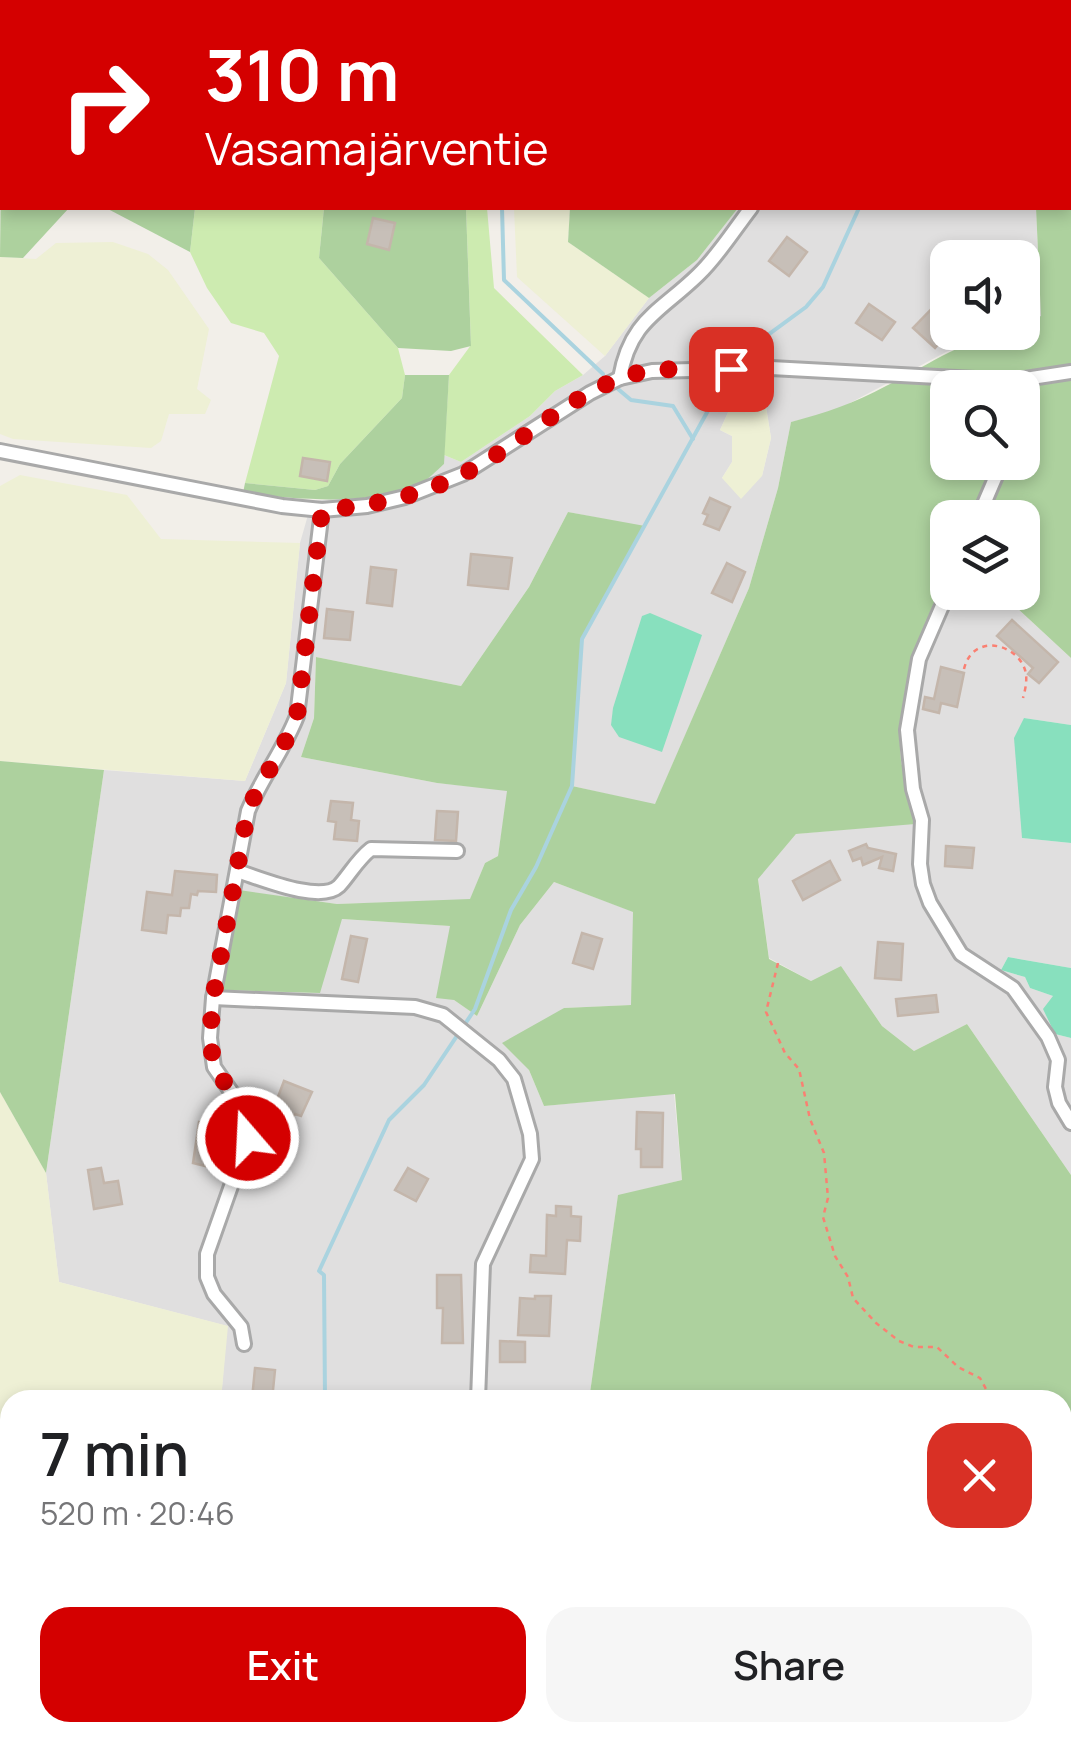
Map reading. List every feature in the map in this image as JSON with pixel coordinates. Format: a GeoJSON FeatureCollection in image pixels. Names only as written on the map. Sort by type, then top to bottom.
{"type":"FeatureCollection","features":[{"type":"Feature","properties":{"kind":"street"},"geometry":{"type":"LineString","coordinates":[[620,378],[625,351],[636,330],[658,306],[699,274],[749,210]]}},
{"type":"Feature","properties":{"kind":"street"},"geometry":{"type":"LineString","coordinates":[[0,452],[282,506],[322,510],[368,506],[405,497],[463,474],[564,408],[620,378],[652,371],[771,368],[930,379]]}},
{"type":"Feature","properties":{"kind":"street"},"geometry":{"type":"LineString","coordinates":[[1040,378],[1071,372]]}},
{"type":"Feature","properties":{"kind":"street"},"geometry":{"type":"LineString","coordinates":[[244,1344],[240,1327],[214,1294],[207,1277],[207,1254],[229,1198],[250,1119],[214,1067],[210,1038],[213,998],[248,810],[259,785],[285,748],[297,716],[322,510]]}},
{"type":"Feature","properties":{"kind":"street"},"geometry":{"type":"LineString","coordinates":[[940,610],[918,659],[908,730],[913,789],[922,820],[923,884],[961,954],[1013,988],[1040,1022],[1058,1060],[1054,1086],[1071,1123]]}},
{"type":"Feature","properties":{"kind":"street"},"geometry":{"type":"LineString","coordinates":[[237,871],[317,894],[338,886],[371,849],[456,851]]}},
{"type":"Feature","properties":{"kind":"street"},"geometry":{"type":"LineString","coordinates":[[213,998],[415,1007],[443,1015],[462,1028],[499,1060],[514,1080],[530,1134],[532,1159],[483,1264],[478,1390]]}},
{"type":"Feature","properties":{"kind":"path"},"geometry":{"type":"LineString","coordinates":[[964,669],[972,652],[984,644],[998,645],[1023,664],[1027,677],[1023,698]]}},
{"type":"Feature","properties":{"kind":"path"},"geometry":{"type":"LineString","coordinates":[[778,963],[766,1012],[785,1053],[799,1069],[810,1119],[824,1153],[828,1198],[823,1217],[853,1298],[899,1341],[914,1347],[937,1348],[958,1367],[980,1378],[987,1390]]}},
{"type":"Feature","properties":{"kind":"shaded area"},"geometry":{"type":"Polygon","coordinates":[[[736,210],[1036,210],[1037,240],[930,240],[930,350],[951,350],[835,411],[791,422],[778,488],[749,588],[655,805],[572,786],[582,639],[644,527],[568,512],[529,587],[461,686],[316,657],[314,718],[301,757],[437,783],[508,790],[498,856],[485,863],[470,900],[337,904],[239,891],[341,919],[451,926],[454,1000],[477,1016],[520,925],[554,882],[634,912],[632,1005],[564,1008],[529,1070],[544,1106],[674,1093],[682,1180],[618,1196],[590,1390],[222,1390],[227,1326],[59,1282],[46,1173],[104,770],[245,781],[286,683],[300,543],[312,501],[399,492],[422,483],[444,464],[444,455],[461,462],[530,416],[555,391],[605,356],[649,298],[697,260],[736,210]],[[738,390],[720,430],[732,436],[732,462],[722,478],[762,476],[771,438],[764,394],[738,390]]]}},
{"type":"Feature","properties":{"kind":"shaded area"},"geometry":{"type":"Polygon","coordinates":[[[931,610],[1019,610],[1071,658],[1071,725],[1024,718],[1022,838],[1071,843],[1071,968],[1008,957],[1001,970],[1025,977],[1030,988],[1053,996],[1055,1034],[1071,1038],[1071,1175],[967,1024],[914,1051],[882,1026],[841,966],[811,981],[769,958],[758,878],[796,834],[914,823],[901,761],[899,727],[912,656],[931,610]]]}},
{"type":"Feature","properties":{"kind":"green space"},"geometry":{"type":"Polygon","coordinates":[[[1,210],[67,210],[23,258],[0,257],[1,210]]]}},
{"type":"Feature","properties":{"kind":"green space"},"geometry":{"type":"Polygon","coordinates":[[[110,210],[195,210],[190,252],[110,210]]]}},
{"type":"Feature","properties":{"kind":"green space"},"geometry":{"type":"Polygon","coordinates":[[[195,210],[324,210],[319,258],[398,348],[405,375],[402,398],[340,464],[328,486],[315,490],[245,483],[279,356],[264,333],[231,323],[207,288],[190,252],[195,210]]]}},
{"type":"Feature","properties":{"kind":"green space"},"geometry":{"type":"Polygon","coordinates":[[[324,210],[466,210],[471,346],[451,351],[398,348],[319,258],[324,210]]]}},
{"type":"Feature","properties":{"kind":"green space"},"geometry":{"type":"Polygon","coordinates":[[[466,210],[487,210],[494,288],[583,375],[555,391],[530,416],[461,462],[444,455],[449,375],[471,345],[466,210]]]}},
{"type":"Feature","properties":{"kind":"green space"},"geometry":{"type":"Polygon","coordinates":[[[514,210],[570,210],[568,242],[649,298],[605,356],[517,277],[514,210]]]}},
{"type":"Feature","properties":{"kind":"green space"},"geometry":{"type":"Polygon","coordinates":[[[570,210],[736,210],[697,260],[649,298],[568,242],[570,210]]]}},
{"type":"Feature","properties":{"kind":"green space"},"geometry":{"type":"Polygon","coordinates":[[[1036,210],[1071,210],[1071,658],[1019,610],[1040,610],[1040,500],[930,500],[931,610],[912,656],[899,727],[901,761],[915,824],[796,834],[758,879],[769,959],[811,981],[841,966],[882,1026],[914,1051],[967,1024],[1071,1175],[1071,1390],[590,1390],[618,1195],[682,1180],[675,1094],[544,1106],[529,1070],[502,1043],[564,1008],[631,1005],[633,912],[554,882],[520,925],[477,1016],[454,1000],[436,998],[450,926],[342,919],[320,993],[223,990],[239,890],[337,904],[470,899],[485,863],[498,856],[507,791],[437,783],[301,757],[314,718],[316,657],[461,686],[529,587],[568,512],[645,526],[582,639],[572,786],[655,804],[749,588],[778,488],[791,422],[863,398],[954,350],[1040,350],[1036,210]]]}},
{"type":"Feature","properties":{"kind":"green space"},"geometry":{"type":"Polygon","coordinates":[[[113,242],[148,254],[168,270],[209,329],[197,389],[211,400],[205,414],[169,414],[161,441],[151,448],[13,439],[0,434],[0,257],[36,259],[56,243],[113,242]]]}},
{"type":"Feature","properties":{"kind":"green space"},"geometry":{"type":"Polygon","coordinates":[[[405,375],[449,375],[444,464],[426,480],[401,491],[357,499],[243,493],[245,483],[315,490],[328,486],[340,464],[402,398],[405,375]]]}},
{"type":"Feature","properties":{"kind":"green space"},"geometry":{"type":"Polygon","coordinates":[[[739,389],[764,394],[771,438],[762,476],[741,499],[722,478],[732,462],[732,436],[720,430],[739,389]]]}},
{"type":"Feature","properties":{"kind":"green space"},"geometry":{"type":"Polygon","coordinates":[[[20,475],[127,495],[161,539],[300,543],[286,683],[245,781],[0,761],[0,486],[20,475]]]}},
{"type":"Feature","properties":{"kind":"green space"},"geometry":{"type":"Polygon","coordinates":[[[650,613],[702,635],[662,752],[619,737],[611,725],[642,616],[650,613]]]}},
{"type":"Feature","properties":{"kind":"green space"},"geometry":{"type":"Polygon","coordinates":[[[1024,718],[1071,725],[1071,843],[1022,838],[1014,738],[1024,718]]]}},
{"type":"Feature","properties":{"kind":"green space"},"geometry":{"type":"Polygon","coordinates":[[[0,761],[104,770],[46,1173],[0,1092],[0,761]]]}},
{"type":"Feature","properties":{"kind":"green space"},"geometry":{"type":"Polygon","coordinates":[[[1008,957],[1071,968],[1071,1038],[1055,1034],[1043,1009],[1053,996],[1030,988],[1025,977],[1001,970],[1008,957]]]}},
{"type":"Feature","properties":{"kind":"green space"},"geometry":{"type":"Polygon","coordinates":[[[0,1092],[46,1173],[59,1282],[228,1326],[222,1390],[0,1390],[0,1092]]]}},
{"type":"Feature","properties":{"kind":"building"},"geometry":{"type":"Polygon","coordinates":[[[373,218],[395,223],[389,250],[367,244],[373,218]]]}},
{"type":"Feature","properties":{"kind":"building"},"geometry":{"type":"Polygon","coordinates":[[[787,237],[807,252],[789,276],[769,261],[787,237]]]}},
{"type":"Feature","properties":{"kind":"building"},"geometry":{"type":"Polygon","coordinates":[[[869,304],[895,322],[882,340],[856,323],[869,304]]]}},
{"type":"Feature","properties":{"kind":"building"},"geometry":{"type":"Polygon","coordinates":[[[930,310],[930,343],[913,328],[930,310]]]}},
{"type":"Feature","properties":{"kind":"building"},"geometry":{"type":"Polygon","coordinates":[[[303,458],[330,462],[327,481],[300,476],[303,458]]]}},
{"type":"Feature","properties":{"kind":"building"},"geometry":{"type":"Polygon","coordinates":[[[710,498],[730,507],[719,530],[704,524],[708,515],[703,513],[710,498]]]}},
{"type":"Feature","properties":{"kind":"building"},"geometry":{"type":"Polygon","coordinates":[[[471,554],[512,558],[508,589],[468,585],[471,554]]]}},
{"type":"Feature","properties":{"kind":"building"},"geometry":{"type":"Polygon","coordinates":[[[727,563],[745,572],[732,602],[712,593],[727,563]]]}},
{"type":"Feature","properties":{"kind":"building"},"geometry":{"type":"Polygon","coordinates":[[[371,567],[396,570],[392,606],[367,603],[371,567]]]}},
{"type":"Feature","properties":{"kind":"building"},"geometry":{"type":"Polygon","coordinates":[[[327,609],[353,612],[350,640],[324,638],[327,609]]]}},
{"type":"Feature","properties":{"kind":"building"},"geometry":{"type":"Polygon","coordinates":[[[1012,620],[1058,662],[1039,683],[1028,674],[1033,668],[997,636],[1012,620]]]}},
{"type":"Feature","properties":{"kind":"building"},"geometry":{"type":"Polygon","coordinates":[[[941,667],[964,673],[957,707],[941,703],[939,713],[923,709],[925,697],[934,699],[941,667]]]}},
{"type":"Feature","properties":{"kind":"building"},"geometry":{"type":"Polygon","coordinates":[[[331,801],[353,803],[351,820],[359,821],[357,841],[334,839],[336,822],[328,821],[331,801]]]}},
{"type":"Feature","properties":{"kind":"building"},"geometry":{"type":"Polygon","coordinates":[[[437,811],[458,812],[456,841],[435,840],[437,811]]]}},
{"type":"Feature","properties":{"kind":"building"},"geometry":{"type":"Polygon","coordinates":[[[866,844],[868,848],[896,854],[893,871],[879,868],[882,857],[863,865],[861,858],[853,861],[849,851],[866,844]]]}},
{"type":"Feature","properties":{"kind":"building"},"geometry":{"type":"Polygon","coordinates":[[[946,846],[974,848],[972,868],[945,866],[946,846]]]}},
{"type":"Feature","properties":{"kind":"building"},"geometry":{"type":"Polygon","coordinates":[[[830,861],[840,880],[803,900],[793,881],[830,861]]]}},
{"type":"Feature","properties":{"kind":"building"},"geometry":{"type":"Polygon","coordinates":[[[175,871],[217,875],[216,892],[191,894],[189,908],[181,908],[180,916],[168,915],[166,933],[142,930],[147,892],[172,895],[175,871]]]}},
{"type":"Feature","properties":{"kind":"building"},"geometry":{"type":"Polygon","coordinates":[[[582,933],[602,939],[593,969],[573,963],[582,933]]]}},
{"type":"Feature","properties":{"kind":"building"},"geometry":{"type":"Polygon","coordinates":[[[351,936],[367,939],[358,982],[342,979],[351,936]]]}},
{"type":"Feature","properties":{"kind":"building"},"geometry":{"type":"Polygon","coordinates":[[[878,942],[903,944],[901,980],[875,978],[878,942]]]}},
{"type":"Feature","properties":{"kind":"building"},"geometry":{"type":"Polygon","coordinates":[[[936,995],[938,1012],[898,1016],[896,999],[936,995]]]}},
{"type":"Feature","properties":{"kind":"building"},"geometry":{"type":"Polygon","coordinates":[[[284,1081],[312,1092],[301,1116],[295,1114],[292,1118],[280,1113],[282,1107],[275,1105],[284,1081]]]}},
{"type":"Feature","properties":{"kind":"building"},"geometry":{"type":"Polygon","coordinates":[[[637,1112],[663,1113],[662,1167],[641,1167],[641,1149],[636,1149],[637,1112]]]}},
{"type":"Feature","properties":{"kind":"building"},"geometry":{"type":"Polygon","coordinates":[[[199,1122],[217,1126],[209,1167],[193,1163],[199,1122]]]}},
{"type":"Feature","properties":{"kind":"building"},"geometry":{"type":"Polygon","coordinates":[[[101,1168],[104,1183],[118,1181],[122,1204],[94,1209],[88,1170],[101,1168]]]}},
{"type":"Feature","properties":{"kind":"building"},"geometry":{"type":"Polygon","coordinates":[[[408,1168],[428,1179],[416,1201],[395,1190],[408,1168]]]}},
{"type":"Feature","properties":{"kind":"building"},"geometry":{"type":"Polygon","coordinates":[[[556,1206],[571,1207],[571,1216],[581,1217],[580,1241],[567,1240],[565,1274],[530,1272],[531,1255],[546,1256],[547,1215],[556,1216],[556,1206]]]}},
{"type":"Feature","properties":{"kind":"building"},"geometry":{"type":"Polygon","coordinates":[[[437,1275],[461,1275],[463,1343],[442,1343],[443,1308],[437,1308],[437,1275]]]}},
{"type":"Feature","properties":{"kind":"building"},"geometry":{"type":"Polygon","coordinates":[[[551,1296],[549,1336],[518,1335],[520,1298],[551,1296]]]}},
{"type":"Feature","properties":{"kind":"building"},"geometry":{"type":"Polygon","coordinates":[[[500,1341],[525,1342],[525,1362],[500,1362],[500,1341]]]}},
{"type":"Feature","properties":{"kind":"building"},"geometry":{"type":"Polygon","coordinates":[[[255,1368],[275,1370],[273,1390],[253,1390],[255,1368]]]}},
{"type":"Feature","properties":{"kind":"waterway"},"geometry":{"type":"LineString","coordinates":[[502,210],[504,280],[603,374]]}},
{"type":"Feature","properties":{"kind":"waterway"},"geometry":{"type":"LineString","coordinates":[[735,359],[806,307],[823,287],[858,210]]}},
{"type":"Feature","properties":{"kind":"waterway"},"geometry":{"type":"LineString","coordinates":[[325,1390],[324,1275],[319,1271],[389,1120],[424,1085],[475,1009],[511,910],[536,867],[572,786],[582,639],[721,387]]}},
{"type":"Feature","properties":{"kind":"waterway"},"geometry":{"type":"LineString","coordinates":[[618,389],[631,400],[673,406],[693,439]]}},
{"type":"Feature","properties":{"kind":"route"},"geometry":{"type":"LineString","coordinates":[[248,1138],[250,1119],[214,1067],[210,1038],[213,998],[248,810],[259,785],[285,748],[297,716],[322,510],[368,506],[405,497],[463,474],[564,408],[620,378],[652,371],[731,369]]}}]}
